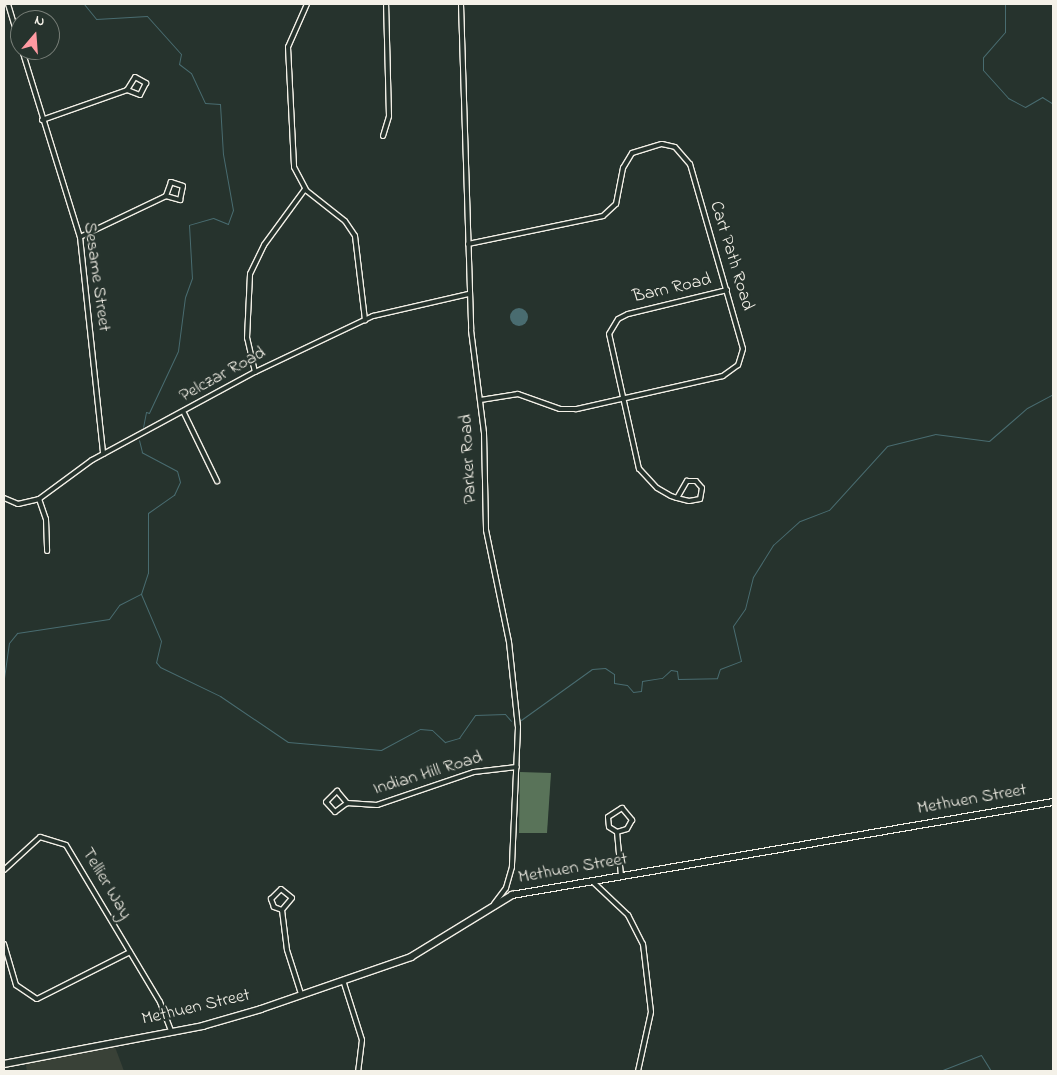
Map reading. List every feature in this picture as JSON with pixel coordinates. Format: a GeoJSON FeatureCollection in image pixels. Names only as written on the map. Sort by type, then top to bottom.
{"type":"FeatureCollection","features":[{"type":"Feature","properties":{"kind":"street"},"geometry":{"type":"LineString","coordinates":[[307,4],[288,47],[293,160],[305,189],[345,222],[355,236],[365,320]]}},
{"type":"Feature","properties":{"kind":"street"},"geometry":{"type":"LineString","coordinates":[[383,136],[389,116],[386,4]]}},
{"type":"Feature","properties":{"kind":"street","name":"Parker Road"},"geometry":{"type":"LineString","coordinates":[[461,4],[468,294],[480,400],[486,530],[513,670],[517,766],[511,876],[492,905]]}},
{"type":"Feature","properties":{"kind":"street","name":"Sesame Street"},"geometry":{"type":"LineString","coordinates":[[25,60],[80,237],[103,454]]}},
{"type":"Feature","properties":{"kind":"street"},"geometry":{"type":"LineString","coordinates":[[42,120],[128,90],[140,95],[146,83],[135,77],[128,90]]}},
{"type":"Feature","properties":{"kind":"street","name":"Cart Path Road"},"geometry":{"type":"LineString","coordinates":[[468,244],[603,216],[618,200],[629,156],[640,148],[667,144],[688,160],[743,349],[735,369],[718,377],[565,410],[525,394],[480,400]]}},
{"type":"Feature","properties":{"kind":"street"},"geometry":{"type":"LineString","coordinates":[[80,237],[166,196],[180,200],[183,186],[168,184],[166,196]]}},
{"type":"Feature","properties":{"kind":"street"},"geometry":{"type":"LineString","coordinates":[[256,372],[247,338],[250,274],[258,254],[305,189]]}},
{"type":"Feature","properties":{"kind":"street","name":"Barn Road"},"geometry":{"type":"LineString","coordinates":[[622,398],[609,345],[618,319],[727,290]]}},
{"type":"Feature","properties":{"kind":"street","name":"Pelczar Road"},"geometry":{"type":"LineString","coordinates":[[4,498],[18,504],[39,498],[103,454],[256,372],[387,310],[468,294]]}},
{"type":"Feature","properties":{"kind":"street"},"geometry":{"type":"LineString","coordinates":[[622,398],[639,470],[652,485],[677,498],[696,501],[702,488],[696,481],[687,481],[677,498]]}},
{"type":"Feature","properties":{"kind":"street"},"geometry":{"type":"LineString","coordinates":[[184,412],[217,481]]}},
{"type":"Feature","properties":{"kind":"street"},"geometry":{"type":"LineString","coordinates":[[39,498],[46,518],[47,551]]}},
{"type":"Feature","properties":{"kind":"street","name":"Indian Hill Road"},"geometry":{"type":"LineString","coordinates":[[347,803],[337,792],[326,802],[335,812],[347,803],[387,803],[474,772],[517,766]]}},
{"type":"Feature","properties":{"kind":"street","name":"Methuen Street"},"geometry":{"type":"LineString","coordinates":[[4,1064],[220,1022],[412,957],[492,905],[520,893],[1053,802]]}},
{"type":"Feature","properties":{"kind":"street"},"geometry":{"type":"LineString","coordinates":[[622,808],[630,814],[631,822],[628,829],[617,832],[609,827],[608,817],[622,808]]}},
{"type":"Feature","properties":{"kind":"street"},"geometry":{"type":"LineString","coordinates":[[617,832],[621,876]]}},
{"type":"Feature","properties":{"kind":"street","name":"Tellier Way"},"geometry":{"type":"LineString","coordinates":[[4,870],[35,840],[59,840],[72,853],[130,952],[172,1031]]}},
{"type":"Feature","properties":{"kind":"street"},"geometry":{"type":"LineString","coordinates":[[592,881],[628,915],[643,944],[651,1012],[638,1071]]}},
{"type":"Feature","properties":{"kind":"street"},"geometry":{"type":"LineString","coordinates":[[281,890],[292,900],[282,910],[274,907],[271,900],[281,890]]}},
{"type":"Feature","properties":{"kind":"street"},"geometry":{"type":"LineString","coordinates":[[282,910],[288,950],[301,994]]}},
{"type":"Feature","properties":{"kind":"street"},"geometry":{"type":"LineString","coordinates":[[4,944],[16,985],[37,999],[130,952]]}},
{"type":"Feature","properties":{"kind":"street"},"geometry":{"type":"LineString","coordinates":[[343,980],[362,1040],[358,1071]]}},
{"type":"Feature","properties":{"kind":"shaded area"},"geometry":{"type":"Polygon","coordinates":[[[115,1047],[124,1071],[27,1071],[25,1061],[115,1047]]]}},
{"type":"Feature","properties":{"kind":"green space"},"geometry":{"type":"Polygon","coordinates":[[[520,772],[551,773],[547,833],[519,833],[520,772]]]}},
{"type":"Feature","properties":{"kind":"water"},"geometry":{"type":"Polygon","coordinates":[[[515,308],[523,308],[528,313],[526,324],[515,326],[510,321],[510,313],[515,308]]]}},
{"type":"Feature","properties":{"kind":"waterway"},"geometry":{"type":"LineString","coordinates":[[84,4],[96,19],[147,16],[181,54],[179,64],[191,73],[205,103],[220,104],[223,154],[233,210],[228,224],[213,218],[189,225],[192,278],[185,297],[178,351],[149,413],[146,412],[143,427]]}},
{"type":"Feature","properties":{"kind":"waterway"},"geometry":{"type":"LineString","coordinates":[[1005,4],[1005,32],[983,57],[983,70],[1008,98],[1025,107],[1042,97],[1053,104]]}},
{"type":"Feature","properties":{"kind":"waterway"},"geometry":{"type":"LineString","coordinates":[[521,720],[592,669],[605,668],[614,674],[614,683],[627,685],[633,692],[641,691],[642,681],[662,678],[671,670],[677,671],[678,679],[717,678],[720,669],[741,661],[733,626],[745,609],[753,577],[773,545],[800,521],[829,510],[887,446],[935,434],[989,441],[1027,408],[1053,394]]}},
{"type":"Feature","properties":{"kind":"waterway"},"geometry":{"type":"LineString","coordinates":[[4,678],[9,643],[17,633],[109,619],[119,605],[141,594],[148,573],[148,513],[174,495],[180,482],[177,471],[142,452],[139,440]]}},
{"type":"Feature","properties":{"kind":"waterway"},"geometry":{"type":"LineString","coordinates":[[141,594],[161,641],[156,662],[160,667],[220,696],[288,742],[381,750],[420,729],[432,730],[445,742],[459,738],[475,715],[505,714],[511,721]]}},
{"type":"Feature","properties":{"kind":"waterway"},"geometry":{"type":"LineString","coordinates":[[940,1071],[981,1055],[991,1071]]}}]}
